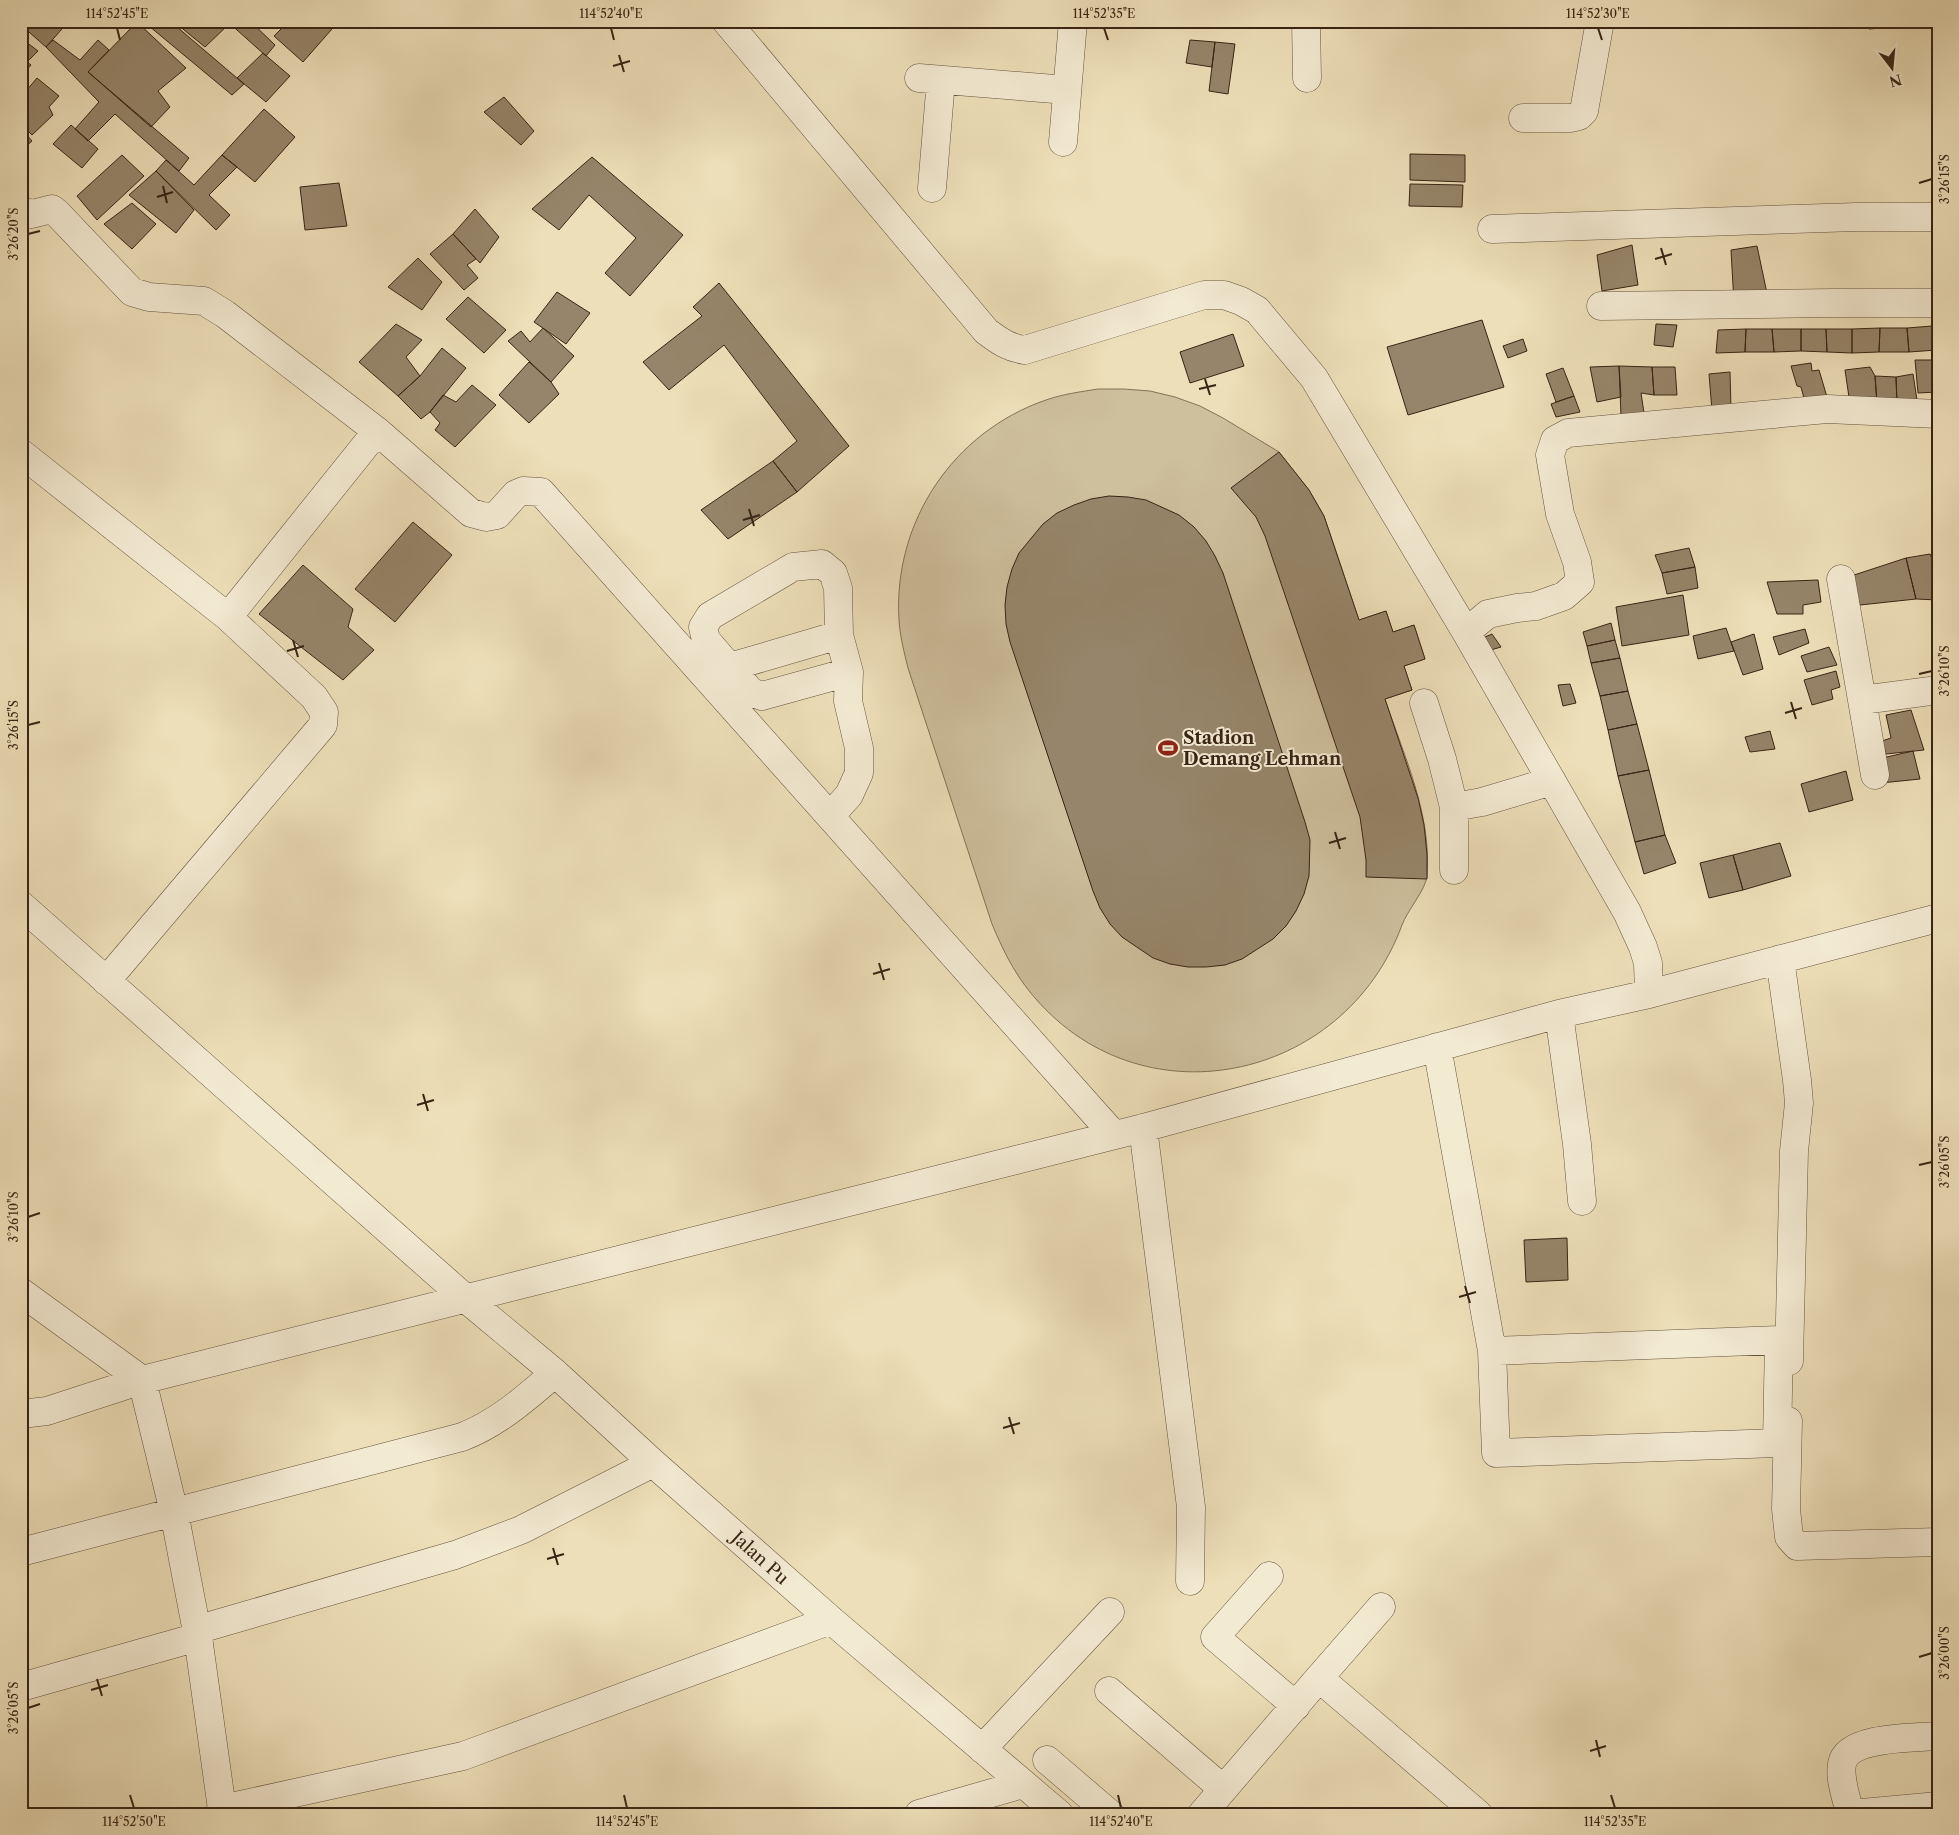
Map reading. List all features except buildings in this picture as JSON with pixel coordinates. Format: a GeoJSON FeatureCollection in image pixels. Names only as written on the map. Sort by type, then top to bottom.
{"type":"FeatureCollection","features":[{"type":"Feature","properties":{"kind":"street"},"geometry":{"type":"LineString","coordinates":[[726,21],[986,331],[999,342],[1012,348],[1025,350],[1204,294],[1224,296],[1241,301],[1257,310],[1314,378],[1466,632],[1552,781],[1636,931],[1648,963],[1649,994]]}},
{"type":"Feature","properties":{"kind":"street"},"geometry":{"type":"LineString","coordinates":[[1063,142],[1074,21]]}},
{"type":"Feature","properties":{"kind":"street"},"geometry":{"type":"LineString","coordinates":[[1306,21],[1307,78]]}},
{"type":"Feature","properties":{"kind":"street"},"geometry":{"type":"LineString","coordinates":[[1523,118],[1570,118],[1579,116],[1584,111],[1600,21]]}},
{"type":"Feature","properties":{"kind":"street"},"geometry":{"type":"LineString","coordinates":[[932,188],[930,79],[1067,90]]}},
{"type":"Feature","properties":{"kind":"street"},"geometry":{"type":"LineString","coordinates":[[21,210],[32,214],[52,209],[58,213],[132,292],[149,296],[204,301],[225,314],[376,431],[470,513],[486,517],[497,515],[516,494],[523,490],[541,492],[1114,1135]]}},
{"type":"Feature","properties":{"kind":"street"},"geometry":{"type":"LineString","coordinates":[[1492,229],[1857,217],[1938,217]]}},
{"type":"Feature","properties":{"kind":"street"},"geometry":{"type":"LineString","coordinates":[[1601,306],[1938,303]]}},
{"type":"Feature","properties":{"kind":"street"},"geometry":{"type":"LineString","coordinates":[[1466,632],[1488,614],[1536,606],[1564,596],[1580,582],[1577,562],[1560,514],[1550,455],[1555,440],[1568,433],[1827,410],[1938,414]]}},
{"type":"Feature","properties":{"kind":"street"},"geometry":{"type":"LineString","coordinates":[[228,617],[376,431]]}},
{"type":"Feature","properties":{"kind":"street"},"geometry":{"type":"LineString","coordinates":[[21,453],[228,617],[314,696],[324,712],[323,725],[106,982]]}},
{"type":"Feature","properties":{"kind":"street"},"geometry":{"type":"LineString","coordinates":[[830,816],[850,794],[859,773],[859,748],[848,701],[849,672],[839,635],[838,588],[833,573],[822,564],[792,568],[710,616],[703,627],[706,640],[751,692],[762,696],[849,672]]}},
{"type":"Feature","properties":{"kind":"street"},"geometry":{"type":"LineString","coordinates":[[1841,579],[1875,775]]}},
{"type":"Feature","properties":{"kind":"street"},"geometry":{"type":"LineString","coordinates":[[730,667],[839,635]]}},
{"type":"Feature","properties":{"kind":"street"},"geometry":{"type":"LineString","coordinates":[[1862,700],[1938,690]]}},
{"type":"Feature","properties":{"kind":"street"},"geometry":{"type":"LineString","coordinates":[[1424,703],[1442,759],[1454,807],[1454,870]]}},
{"type":"Feature","properties":{"kind":"street"},"geometry":{"type":"LineString","coordinates":[[1454,807],[1482,802],[1552,781]]}},
{"type":"Feature","properties":{"kind":"street","name":"Jalan Pu"},"geometry":{"type":"LineString","coordinates":[[21,905],[465,1298],[555,1373],[653,1463],[831,1620],[1059,1814]]}},
{"type":"Feature","properties":{"kind":"street"},"geometry":{"type":"LineString","coordinates":[[21,1414],[47,1411],[142,1380],[1143,1128],[1559,1014],[1649,994],[1938,918]]}},
{"type":"Feature","properties":{"kind":"street"},"geometry":{"type":"LineString","coordinates":[[1780,959],[1797,1080],[1798,1103],[1794,1151],[1787,1442],[1786,1509],[1789,1537],[1797,1546],[1808,1547],[1938,1542]]}},
{"type":"Feature","properties":{"kind":"street"},"geometry":{"type":"LineString","coordinates":[[1559,1014],[1578,1144],[1582,1201]]}},
{"type":"Feature","properties":{"kind":"street"},"geometry":{"type":"LineString","coordinates":[[1437,1047],[1492,1351],[1496,1453],[1777,1443],[1779,1340],[1492,1351]]}},
{"type":"Feature","properties":{"kind":"street"},"geometry":{"type":"LineString","coordinates":[[1143,1128],[1191,1507],[1190,1581]]}},
{"type":"Feature","properties":{"kind":"street"},"geometry":{"type":"LineString","coordinates":[[21,1292],[142,1380],[174,1512],[197,1634],[220,1811],[462,1756],[831,1620]]}},
{"type":"Feature","properties":{"kind":"street"},"geometry":{"type":"LineString","coordinates":[[21,1552],[462,1437],[481,1430],[495,1421],[519,1404],[555,1373]]}},
{"type":"Feature","properties":{"kind":"street"},"geometry":{"type":"LineString","coordinates":[[21,1687],[455,1555],[521,1530],[653,1463]]}},
{"type":"Feature","properties":{"kind":"street"},"geometry":{"type":"LineString","coordinates":[[1269,1576],[1215,1637],[1296,1706]]}},
{"type":"Feature","properties":{"kind":"street"},"geometry":{"type":"LineString","coordinates":[[1202,1814],[1381,1607]]}},
{"type":"Feature","properties":{"kind":"street"},"geometry":{"type":"LineString","coordinates":[[982,1748],[1110,1612]]}},
{"type":"Feature","properties":{"kind":"street"},"geometry":{"type":"LineString","coordinates":[[1319,1678],[1478,1814]]}},
{"type":"Feature","properties":{"kind":"street"},"geometry":{"type":"LineString","coordinates":[[1109,1692],[1223,1789]]}},
{"type":"Feature","properties":{"kind":"street"},"geometry":{"type":"LineString","coordinates":[[1938,1736],[1872,1743],[1852,1749],[1845,1755],[1841,1773],[1851,1814],[1938,1806]]}},
{"type":"Feature","properties":{"kind":"street"},"geometry":{"type":"LineString","coordinates":[[1047,1760],[1110,1814]]}},
{"type":"Feature","properties":{"kind":"street"},"geometry":{"type":"LineString","coordinates":[[919,1814],[1023,1784]]}},
{"type":"Feature","properties":{"kind":"shaded area","name":"Stadion Demang Lehman"},"geometry":{"type":"Polygon","coordinates":[[[1098,389],[1150,391],[1175,397],[1200,406],[1223,418],[1279,452],[1309,490],[1324,516],[1359,620],[1386,611],[1393,632],[1414,625],[1425,659],[1404,666],[1412,690],[1385,699],[1421,808],[1427,853],[1426,881],[1404,919],[1374,979],[1335,1021],[1287,1051],[1235,1068],[1180,1071],[1126,1060],[1075,1034],[1030,992],[1008,959],[992,924],[908,668],[902,644],[899,620],[900,584],[906,549],[918,516],[935,485],[957,458],[983,434],[1013,415],[1052,398],[1098,389]]]}},
{"type":"Feature","properties":{"kind":"place","name":"Stadion Demang Lehman"},"geometry":{"type":"Point","coordinates":[1168,748]}}]}
